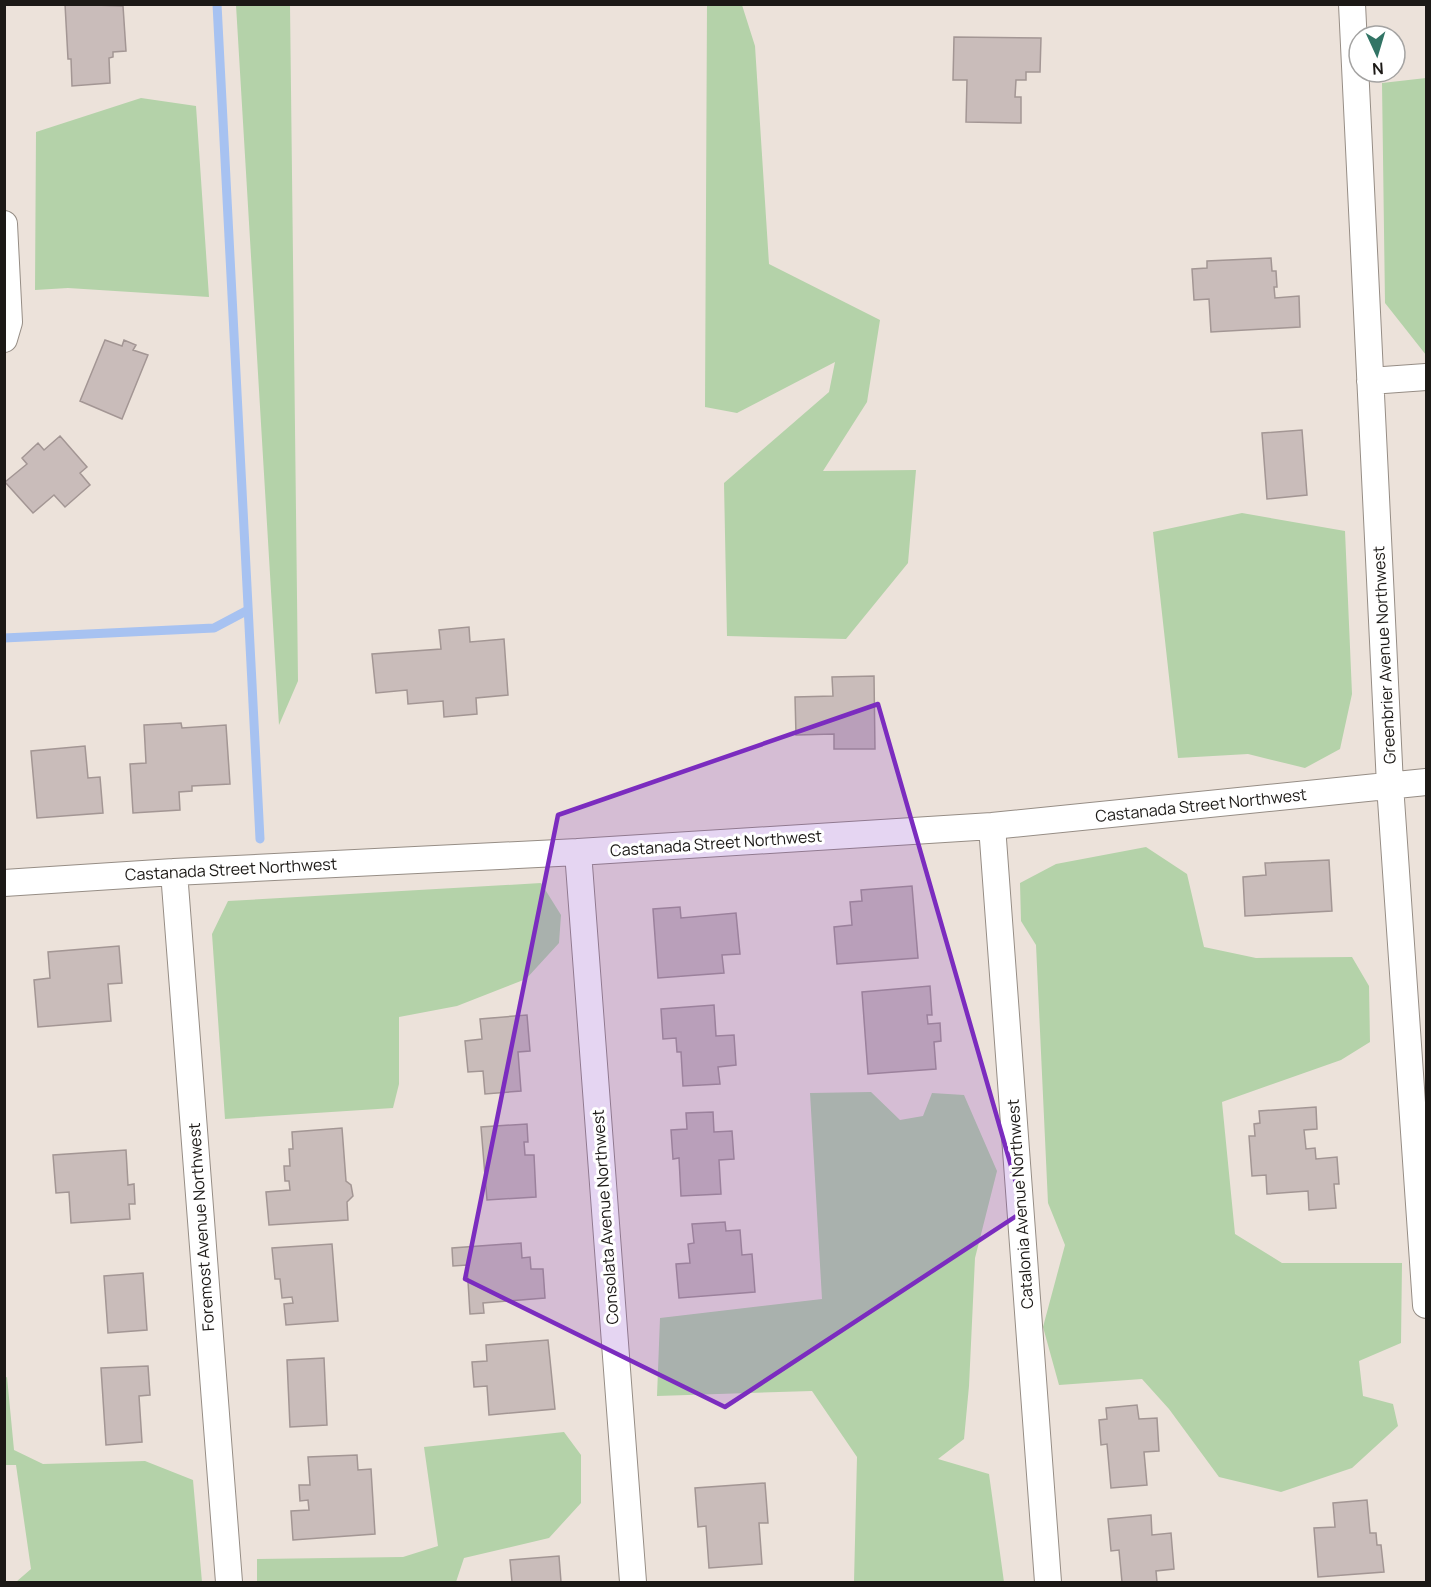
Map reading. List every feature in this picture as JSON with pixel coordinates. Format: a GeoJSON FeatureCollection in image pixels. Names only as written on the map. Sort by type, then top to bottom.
{"type":"FeatureCollection","features":[{"type":"Feature","properties":{"kind":"street","name":"Greenbrier Avenue Northwest"},"geometry":{"type":"LineString","coordinates":[[1352,4],[1390,785],[1426,1305]]}},
{"type":"Feature","properties":{"kind":"street"},"geometry":{"type":"LineString","coordinates":[[4,224],[9,322],[4,339]]}},
{"type":"Feature","properties":{"kind":"street"},"geometry":{"type":"LineString","coordinates":[[1370,381],[1426,377]]}},
{"type":"Feature","properties":{"kind":"street","name":"Castanada Street Northwest"},"geometry":{"type":"LineString","coordinates":[[4,882],[579,852],[992,826],[1426,782]]}},
{"type":"Feature","properties":{"kind":"street","name":"Catalonia Avenue Northwest"},"geometry":{"type":"LineString","coordinates":[[992,826],[1048,1582]]}},
{"type":"Feature","properties":{"kind":"street","name":"Consolata Avenue Northwest"},"geometry":{"type":"LineString","coordinates":[[579,852],[633,1582]]}},
{"type":"Feature","properties":{"kind":"street","name":"Foremost Avenue Northwest"},"geometry":{"type":"LineString","coordinates":[[174,872],[229,1582]]}},
{"type":"Feature","properties":{"kind":"highlighted area"},"geometry":{"type":"Polygon","coordinates":[[[878,704],[1024,1211],[725,1407],[465,1279],[558,815],[878,704]]]}},
{"type":"Feature","properties":{"kind":"green space"},"geometry":{"type":"Polygon","coordinates":[[[236,5],[290,5],[298,681],[279,725],[236,5]]]}},
{"type":"Feature","properties":{"kind":"green space"},"geometry":{"type":"Polygon","coordinates":[[[707,5],[742,5],[755,46],[769,264],[880,320],[867,402],[823,471],[916,470],[908,563],[846,639],[727,636],[724,483],[829,392],[835,362],[737,413],[705,407],[707,5]]]}},
{"type":"Feature","properties":{"kind":"green space"},"geometry":{"type":"Polygon","coordinates":[[[1426,78],[1426,355],[1385,303],[1382,84],[1407,84],[1407,80],[1426,78]]]}},
{"type":"Feature","properties":{"kind":"green space"},"geometry":{"type":"Polygon","coordinates":[[[141,98],[196,106],[209,297],[68,288],[35,290],[36,132],[141,98]]]}},
{"type":"Feature","properties":{"kind":"green space"},"geometry":{"type":"Polygon","coordinates":[[[1242,513],[1345,531],[1352,694],[1340,749],[1305,768],[1248,754],[1178,758],[1153,532],[1242,513]]]}},
{"type":"Feature","properties":{"kind":"green space"},"geometry":{"type":"Polygon","coordinates":[[[1146,847],[1187,874],[1204,947],[1256,958],[1352,957],[1369,986],[1370,1042],[1341,1060],[1222,1102],[1235,1234],[1282,1263],[1402,1263],[1401,1343],[1359,1361],[1363,1396],[1393,1404],[1398,1426],[1352,1468],[1281,1492],[1219,1477],[1169,1409],[1142,1379],[1059,1385],[1043,1327],[1065,1245],[1048,1203],[1036,945],[1021,921],[1020,883],[1056,864],[1146,847]]]}},
{"type":"Feature","properties":{"kind":"green space"},"geometry":{"type":"Polygon","coordinates":[[[541,883],[561,915],[559,943],[526,979],[457,1006],[399,1017],[399,1084],[393,1108],[225,1119],[212,934],[228,901],[541,883]]]}},
{"type":"Feature","properties":{"kind":"green space"},"geometry":{"type":"Polygon","coordinates":[[[871,1092],[900,1120],[923,1116],[932,1093],[964,1095],[997,1171],[975,1258],[964,1439],[938,1459],[989,1474],[1004,1582],[854,1582],[857,1457],[812,1391],[657,1396],[660,1318],[822,1299],[810,1093],[871,1092]]]}},
{"type":"Feature","properties":{"kind":"green space"},"geometry":{"type":"Polygon","coordinates":[[[7,1377],[14,1450],[43,1464],[145,1461],[193,1480],[202,1582],[16,1582],[31,1569],[16,1465],[5,1465],[4,1378],[7,1377]]]}},
{"type":"Feature","properties":{"kind":"green space"},"geometry":{"type":"Polygon","coordinates":[[[564,1432],[581,1455],[581,1503],[549,1538],[464,1558],[456,1582],[257,1582],[257,1559],[403,1557],[438,1546],[424,1447],[564,1432]]]}},
{"type":"Feature","properties":{"kind":"building"},"geometry":{"type":"Polygon","coordinates":[[[65,4],[123,6],[126,51],[113,52],[113,57],[109,58],[110,83],[72,86],[65,4]]]}},
{"type":"Feature","properties":{"kind":"building"},"geometry":{"type":"Polygon","coordinates":[[[954,37],[1041,38],[1040,72],[1026,72],[1026,80],[1016,80],[1015,97],[1021,97],[1021,123],[966,122],[967,80],[953,80],[954,37]]]}},
{"type":"Feature","properties":{"kind":"building"},"geometry":{"type":"Polygon","coordinates":[[[1271,258],[1272,271],[1276,271],[1275,298],[1299,296],[1300,327],[1211,332],[1209,299],[1194,300],[1192,269],[1207,268],[1207,261],[1271,258]]]}},
{"type":"Feature","properties":{"kind":"building"},"geometry":{"type":"Polygon","coordinates":[[[105,340],[122,346],[124,340],[136,345],[133,350],[148,355],[122,419],[80,401],[105,340]]]}},
{"type":"Feature","properties":{"kind":"building"},"geometry":{"type":"Polygon","coordinates":[[[1302,430],[1307,495],[1267,499],[1262,433],[1302,430]]]}},
{"type":"Feature","properties":{"kind":"building"},"geometry":{"type":"Polygon","coordinates":[[[60,436],[87,467],[80,473],[90,485],[65,507],[54,495],[33,513],[5,482],[27,464],[22,458],[38,443],[44,450],[60,436]]]}},
{"type":"Feature","properties":{"kind":"building"},"geometry":{"type":"Polygon","coordinates":[[[469,627],[470,642],[504,639],[508,695],[476,698],[477,714],[444,717],[443,701],[408,704],[407,690],[376,693],[372,654],[441,649],[439,630],[469,627]]]}},
{"type":"Feature","properties":{"kind":"building"},"geometry":{"type":"Polygon","coordinates":[[[874,676],[875,749],[834,749],[834,734],[796,735],[795,697],[833,696],[832,677],[874,676]]]}},
{"type":"Feature","properties":{"kind":"building"},"geometry":{"type":"Polygon","coordinates":[[[181,723],[182,728],[226,725],[230,784],[192,786],[192,791],[179,792],[180,810],[133,813],[130,764],[146,763],[144,725],[181,723]]]}},
{"type":"Feature","properties":{"kind":"building"},"geometry":{"type":"Polygon","coordinates":[[[85,746],[88,778],[100,777],[103,813],[37,818],[31,751],[85,746]]]}},
{"type":"Feature","properties":{"kind":"building"},"geometry":{"type":"Polygon","coordinates":[[[1329,860],[1332,911],[1245,916],[1243,877],[1266,875],[1265,863],[1329,860]]]}},
{"type":"Feature","properties":{"kind":"building"},"geometry":{"type":"Polygon","coordinates":[[[912,886],[918,958],[837,964],[834,927],[852,925],[850,902],[862,901],[861,890],[912,886]]]}},
{"type":"Feature","properties":{"kind":"building"},"geometry":{"type":"Polygon","coordinates":[[[680,907],[681,918],[736,913],[740,954],[722,955],[724,973],[658,978],[653,909],[680,907]]]}},
{"type":"Feature","properties":{"kind":"building"},"geometry":{"type":"Polygon","coordinates":[[[119,946],[122,983],[108,984],[111,1021],[38,1027],[34,980],[50,978],[48,952],[119,946]]]}},
{"type":"Feature","properties":{"kind":"building"},"geometry":{"type":"Polygon","coordinates":[[[930,986],[932,1015],[927,1015],[928,1024],[940,1023],[941,1041],[934,1042],[936,1069],[868,1074],[862,992],[930,986]]]}},
{"type":"Feature","properties":{"kind":"building"},"geometry":{"type":"Polygon","coordinates":[[[714,1005],[716,1036],[734,1035],[736,1065],[718,1067],[720,1084],[683,1086],[681,1052],[677,1052],[676,1038],[663,1039],[661,1009],[714,1005]]]}},
{"type":"Feature","properties":{"kind":"building"},"geometry":{"type":"Polygon","coordinates":[[[527,1015],[530,1051],[518,1052],[521,1091],[485,1094],[483,1071],[468,1072],[465,1041],[482,1039],[480,1019],[527,1015]]]}},
{"type":"Feature","properties":{"kind":"building"},"geometry":{"type":"Polygon","coordinates":[[[1316,1107],[1317,1129],[1304,1130],[1306,1149],[1315,1148],[1316,1159],[1337,1157],[1339,1184],[1334,1184],[1336,1208],[1309,1210],[1308,1191],[1267,1194],[1266,1175],[1252,1176],[1249,1136],[1255,1136],[1254,1124],[1260,1123],[1259,1111],[1316,1107]]]}},
{"type":"Feature","properties":{"kind":"building"},"geometry":{"type":"Polygon","coordinates":[[[713,1112],[714,1132],[732,1131],[734,1159],[719,1160],[721,1194],[681,1196],[679,1158],[673,1159],[671,1130],[687,1129],[686,1113],[713,1112]]]}},
{"type":"Feature","properties":{"kind":"building"},"geometry":{"type":"Polygon","coordinates":[[[527,1124],[528,1142],[524,1142],[525,1155],[534,1155],[536,1197],[487,1200],[481,1127],[527,1124]]]}},
{"type":"Feature","properties":{"kind":"building"},"geometry":{"type":"Polygon","coordinates":[[[342,1128],[346,1181],[351,1185],[353,1196],[347,1202],[348,1220],[269,1225],[266,1192],[290,1190],[289,1181],[285,1181],[284,1166],[290,1166],[289,1149],[293,1149],[292,1132],[342,1128]]]}},
{"type":"Feature","properties":{"kind":"building"},"geometry":{"type":"Polygon","coordinates":[[[126,1150],[128,1185],[134,1184],[135,1204],[129,1204],[130,1219],[71,1223],[69,1192],[56,1193],[53,1155],[126,1150]]]}},
{"type":"Feature","properties":{"kind":"building"},"geometry":{"type":"Polygon","coordinates":[[[725,1222],[726,1231],[740,1230],[742,1255],[752,1254],[755,1292],[679,1298],[676,1264],[690,1263],[688,1244],[694,1243],[692,1224],[725,1222]]]}},
{"type":"Feature","properties":{"kind":"building"},"geometry":{"type":"Polygon","coordinates":[[[521,1243],[522,1258],[530,1257],[531,1269],[543,1269],[545,1298],[483,1303],[484,1313],[470,1314],[467,1265],[453,1266],[452,1248],[521,1243]]]}},
{"type":"Feature","properties":{"kind":"building"},"geometry":{"type":"Polygon","coordinates":[[[332,1244],[338,1321],[286,1325],[284,1304],[293,1303],[292,1297],[282,1298],[280,1279],[275,1279],[272,1248],[332,1244]]]}},
{"type":"Feature","properties":{"kind":"building"},"geometry":{"type":"Polygon","coordinates":[[[143,1273],[147,1330],[108,1333],[104,1276],[143,1273]]]}},
{"type":"Feature","properties":{"kind":"building"},"geometry":{"type":"Polygon","coordinates":[[[548,1340],[555,1409],[489,1415],[487,1386],[474,1387],[472,1362],[487,1361],[486,1345],[548,1340]]]}},
{"type":"Feature","properties":{"kind":"building"},"geometry":{"type":"Polygon","coordinates":[[[324,1358],[327,1425],[290,1427],[287,1360],[324,1358]]]}},
{"type":"Feature","properties":{"kind":"building"},"geometry":{"type":"Polygon","coordinates":[[[148,1366],[150,1395],[139,1396],[142,1442],[106,1445],[101,1368],[148,1366]]]}},
{"type":"Feature","properties":{"kind":"building"},"geometry":{"type":"Polygon","coordinates":[[[1137,1405],[1139,1419],[1157,1418],[1159,1451],[1144,1452],[1147,1485],[1111,1488],[1107,1444],[1101,1445],[1099,1420],[1107,1419],[1106,1408],[1137,1405]]]}},
{"type":"Feature","properties":{"kind":"building"},"geometry":{"type":"Polygon","coordinates":[[[357,1455],[358,1470],[371,1469],[375,1534],[293,1540],[291,1511],[309,1510],[308,1500],[300,1501],[299,1485],[310,1485],[308,1457],[357,1455]]]}},
{"type":"Feature","properties":{"kind":"building"},"geometry":{"type":"Polygon","coordinates":[[[765,1483],[768,1523],[759,1523],[762,1564],[709,1568],[706,1526],[698,1527],[695,1488],[765,1483]]]}},
{"type":"Feature","properties":{"kind":"building"},"geometry":{"type":"Polygon","coordinates":[[[1367,1500],[1370,1533],[1376,1533],[1377,1545],[1381,1545],[1384,1572],[1318,1577],[1314,1528],[1335,1527],[1333,1503],[1367,1500]]]}},
{"type":"Feature","properties":{"kind":"building"},"geometry":{"type":"Polygon","coordinates":[[[1151,1515],[1152,1535],[1171,1533],[1174,1569],[1156,1571],[1157,1582],[1122,1582],[1119,1550],[1111,1551],[1108,1519],[1151,1515]]]}},
{"type":"Feature","properties":{"kind":"building"},"geometry":{"type":"Polygon","coordinates":[[[559,1556],[561,1582],[512,1582],[510,1560],[559,1556]]]}},
{"type":"Feature","properties":{"kind":"waterway"},"geometry":{"type":"LineString","coordinates":[[217,4],[260,839]]}},
{"type":"Feature","properties":{"kind":"waterway"},"geometry":{"type":"LineString","coordinates":[[4,638],[214,628],[248,610]]}}]}
